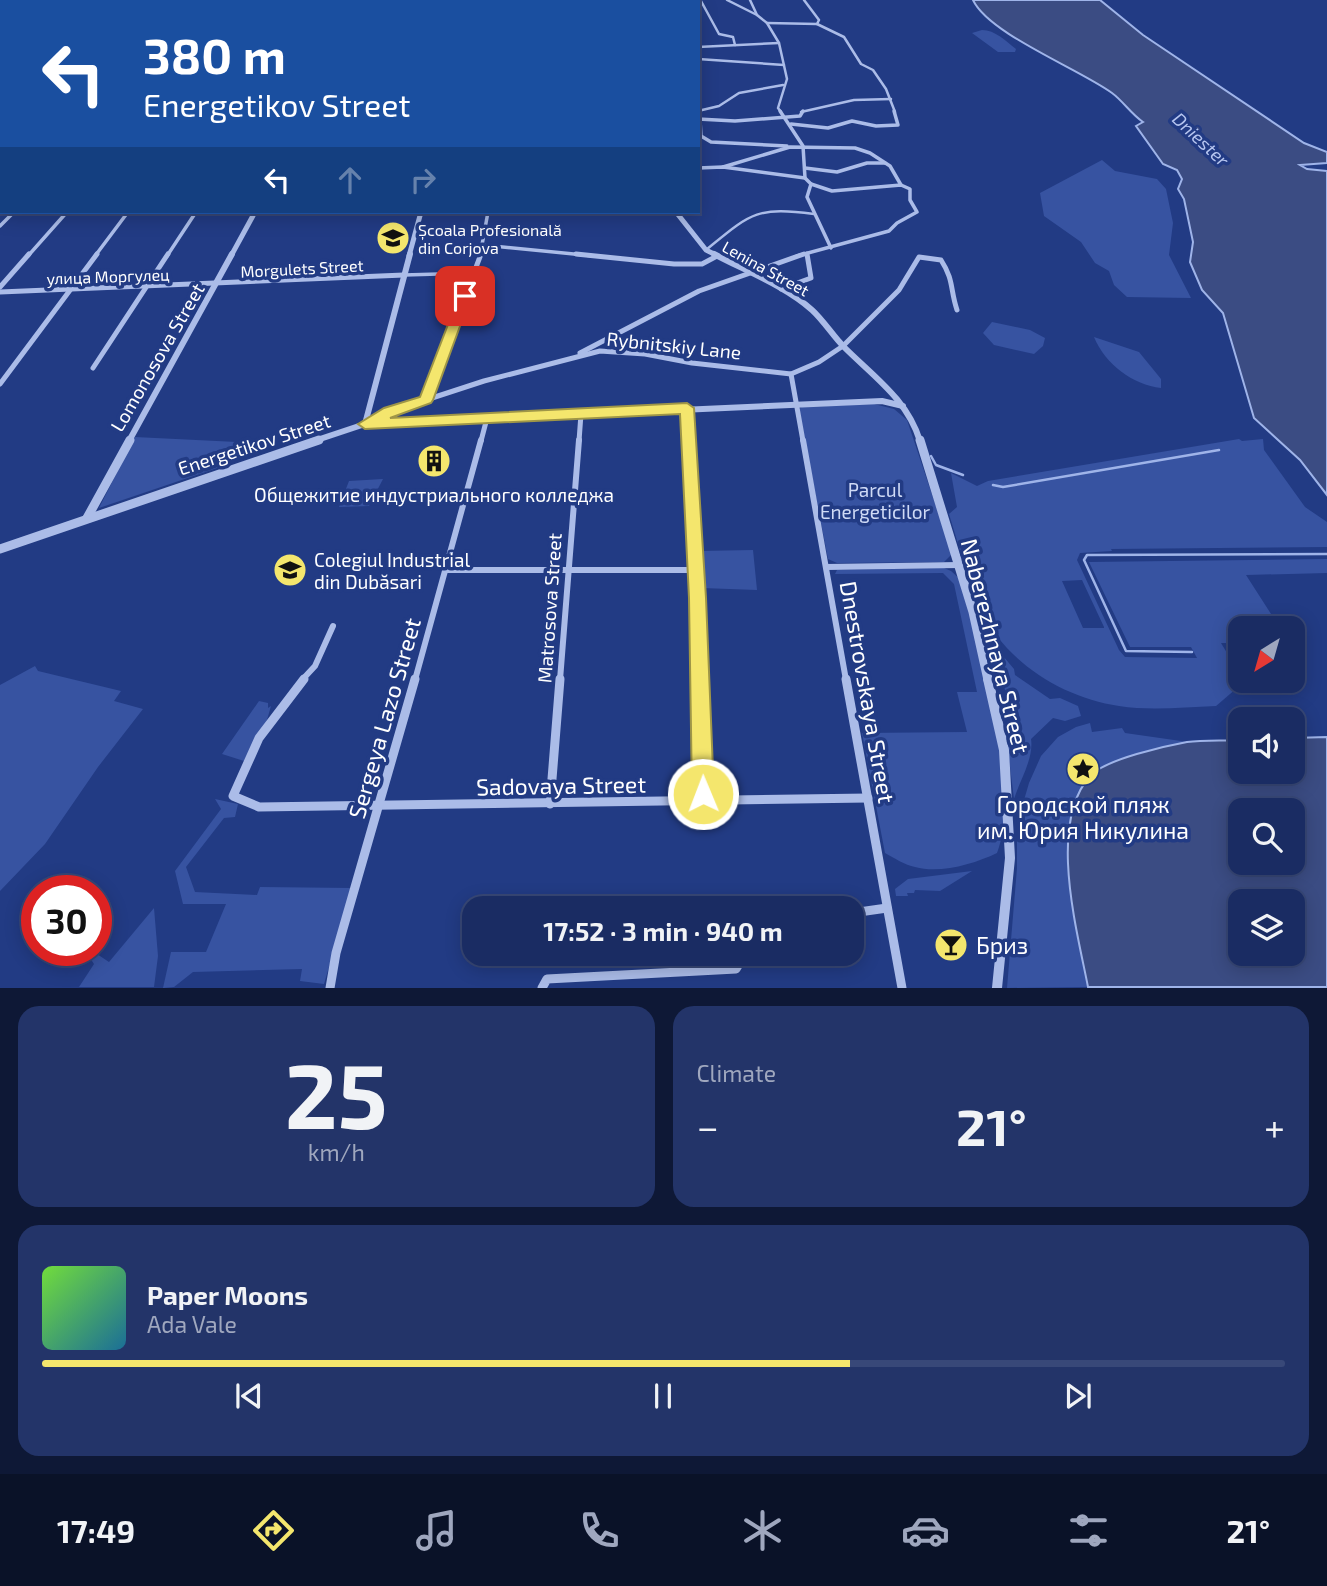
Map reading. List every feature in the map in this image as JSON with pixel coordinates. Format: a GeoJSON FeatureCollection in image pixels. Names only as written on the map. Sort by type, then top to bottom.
{"type":"FeatureCollection","features":[{"type":"Feature","properties":{"kind":"street"},"geometry":{"type":"LineString","coordinates":[[727,0],[767,23],[779,43],[788,79],[783,85],[778,108],[803,146],[805,178]]}},
{"type":"Feature","properties":{"kind":"street"},"geometry":{"type":"LineString","coordinates":[[750,0],[757,15]]}},
{"type":"Feature","properties":{"kind":"street"},"geometry":{"type":"LineString","coordinates":[[804,0],[820,20],[817,24]]}},
{"type":"Feature","properties":{"kind":"street"},"geometry":{"type":"LineString","coordinates":[[701,1],[719,34],[733,37],[735,45]]}},
{"type":"Feature","properties":{"kind":"street"},"geometry":{"type":"LineString","coordinates":[[767,23],[817,24],[844,35],[860,64],[874,71],[891,99],[898,125],[852,121],[828,128],[791,124]]}},
{"type":"Feature","properties":{"kind":"street"},"geometry":{"type":"LineString","coordinates":[[700,47],[779,43]]}},
{"type":"Feature","properties":{"kind":"street"},"geometry":{"type":"LineString","coordinates":[[700,59],[784,65]]}},
{"type":"Feature","properties":{"kind":"street"},"geometry":{"type":"LineString","coordinates":[[700,111],[719,106],[739,93],[783,85]]}},
{"type":"Feature","properties":{"kind":"street"},"geometry":{"type":"LineString","coordinates":[[700,119],[784,118],[800,116],[802,111],[808,109],[854,100],[891,99]]}},
{"type":"Feature","properties":{"kind":"street"},"geometry":{"type":"LineString","coordinates":[[700,133],[702,138],[711,143],[766,143],[790,147]]}},
{"type":"Feature","properties":{"kind":"street"},"geometry":{"type":"LineString","coordinates":[[572,358],[633,323],[699,291],[807,254],[889,231],[897,223],[916,213],[910,200],[910,190],[901,185],[886,163],[855,148],[790,147],[723,167]]}},
{"type":"Feature","properties":{"kind":"street"},"geometry":{"type":"LineString","coordinates":[[805,169],[837,172],[867,163],[886,163]]}},
{"type":"Feature","properties":{"kind":"street"},"geometry":{"type":"LineString","coordinates":[[700,168],[723,167],[805,178],[811,184],[832,191],[901,185]]}},
{"type":"Feature","properties":{"kind":"street"},"geometry":{"type":"LineString","coordinates":[[811,184],[807,197],[831,248]]}},
{"type":"Feature","properties":{"kind":"street"},"geometry":{"type":"LineString","coordinates":[[706,250],[746,216],[758,210],[814,214]]}},
{"type":"Feature","properties":{"kind":"street"},"geometry":{"type":"LineString","coordinates":[[0,287],[64,214]]}},
{"type":"Feature","properties":{"kind":"street"},"geometry":{"type":"LineString","coordinates":[[0,384],[127,214]]}},
{"type":"Feature","properties":{"kind":"street"},"geometry":{"type":"LineString","coordinates":[[93,368],[195,214]]}},
{"type":"Feature","properties":{"kind":"street","name":"Lomonosova Street"},"geometry":{"type":"LineString","coordinates":[[86,518],[254,214]]}},
{"type":"Feature","properties":{"kind":"street"},"geometry":{"type":"LineString","coordinates":[[365,424],[420,214]]}},
{"type":"Feature","properties":{"kind":"street"},"geometry":{"type":"LineString","coordinates":[[426,400],[474,273],[483,244],[488,214]]}},
{"type":"Feature","properties":{"kind":"street","name":"Lenina Street"},"geometry":{"type":"LineString","coordinates":[[678,214],[706,250],[781,289],[812,310],[843,345],[885,382],[903,406]]}},
{"type":"Feature","properties":{"kind":"street"},"geometry":{"type":"LineString","coordinates":[[483,244],[674,264],[702,264],[717,256]]}},
{"type":"Feature","properties":{"kind":"street"},"geometry":{"type":"LineString","coordinates":[[781,289],[811,278],[807,254]]}},
{"type":"Feature","properties":{"kind":"street"},"geometry":{"type":"LineString","coordinates":[[791,374],[819,362],[843,345],[899,290],[917,258],[941,260],[950,274],[953,284],[951,293],[957,310]]}},
{"type":"Feature","properties":{"kind":"street","name":"Morgulets Street"},"geometry":{"type":"LineString","coordinates":[[216,284],[474,273]]}},
{"type":"Feature","properties":{"kind":"street","name":"улица Моргулец"},"geometry":{"type":"LineString","coordinates":[[0,292],[216,284]]}},
{"type":"Feature","properties":{"kind":"street","name":"Rybnitskiy Lane"},"geometry":{"type":"LineString","coordinates":[[365,424],[389,412],[484,381],[600,351],[791,374]]}},
{"type":"Feature","properties":{"kind":"street","name":"Dnestrovskaya Street"},"geometry":{"type":"LineString","coordinates":[[791,374],[902,988]]}},
{"type":"Feature","properties":{"kind":"street","name":"Energetikov Street"},"geometry":{"type":"LineString","coordinates":[[0,550],[86,518],[365,424],[882,401],[903,406]]}},
{"type":"Feature","properties":{"kind":"street","name":"Naberezhnaya Street"},"geometry":{"type":"LineString","coordinates":[[903,406],[922,442],[959,565],[988,678],[1007,775],[1010,859],[997,988]]}},
{"type":"Feature","properties":{"kind":"street"},"geometry":{"type":"LineString","coordinates":[[687,408],[703,802]]}},
{"type":"Feature","properties":{"kind":"street","name":"Matrosova Street"},"geometry":{"type":"LineString","coordinates":[[550,804],[581,414]]}},
{"type":"Feature","properties":{"kind":"street","name":"Sergeya Lazo Street"},"geometry":{"type":"LineString","coordinates":[[330,988],[335,953],[380,806],[487,418]]}},
{"type":"Feature","properties":{"kind":"street"},"geometry":{"type":"LineString","coordinates":[[826,567],[959,565]]}},
{"type":"Feature","properties":{"kind":"street"},"geometry":{"type":"LineString","coordinates":[[446,570],[695,569]]}},
{"type":"Feature","properties":{"kind":"street","name":"Sadovaya Street"},"geometry":{"type":"LineString","coordinates":[[334,626],[315,666],[259,738],[233,796],[259,807],[868,798]]}},
{"type":"Feature","properties":{"kind":"street"},"geometry":{"type":"LineString","coordinates":[[864,911],[887,908]]}},
{"type":"Feature","properties":{"kind":"street"},"geometry":{"type":"LineString","coordinates":[[542,988],[547,979],[736,969],[738,966]]}},
{"type":"Feature","properties":{"kind":"green space"},"geometry":{"type":"Polygon","coordinates":[[[982,30],[1000,36],[1016,49],[1015,52],[998,52],[972,33],[982,30]]]}},
{"type":"Feature","properties":{"kind":"green space"},"geometry":{"type":"Polygon","coordinates":[[[1102,160],[1115,171],[1157,179],[1166,189],[1173,223],[1169,255],[1191,298],[1127,297],[1114,285],[1109,271],[1095,263],[1081,242],[1044,216],[1040,193],[1102,160]]]}},
{"type":"Feature","properties":{"kind":"green space"},"geometry":{"type":"Polygon","coordinates":[[[992,322],[1030,330],[1045,338],[1043,346],[1034,354],[994,345],[983,333],[992,322]]]}},
{"type":"Feature","properties":{"kind":"green space"},"geometry":{"type":"Polygon","coordinates":[[[1094,337],[1139,352],[1161,379],[1161,388],[1140,383],[1121,372],[1105,356],[1094,337]]]}},
{"type":"Feature","properties":{"kind":"green space","name":"Parcul Energeticilor"},"geometry":{"type":"Polygon","coordinates":[[[874,404],[894,409],[907,420],[952,554],[944,562],[837,563],[828,559],[799,409],[874,404]]]}},
{"type":"Feature","properties":{"kind":"green space"},"geometry":{"type":"Polygon","coordinates":[[[135,437],[237,442],[229,464],[99,508],[135,437]]]}},
{"type":"Feature","properties":{"kind":"green space"},"geometry":{"type":"Polygon","coordinates":[[[1239,439],[1263,439],[1264,450],[1305,507],[1327,522],[1327,547],[1111,549],[1112,551],[1080,553],[1077,560],[1119,650],[1125,657],[1197,658],[1191,647],[1130,647],[1089,562],[1327,559],[1327,573],[1246,575],[1272,616],[1228,616],[1228,643],[1221,643],[1228,655],[1228,693],[1231,693],[1216,706],[1143,708],[1098,702],[1058,686],[1021,662],[993,630],[982,611],[949,514],[957,507],[951,473],[977,486],[988,481],[1239,439]],[[1082,580],[1062,581],[1083,628],[1104,628],[1082,580]]]}},
{"type":"Feature","properties":{"kind":"green space"},"geometry":{"type":"Polygon","coordinates":[[[383,479],[369,506],[339,507],[349,481],[383,479]]]}},
{"type":"Feature","properties":{"kind":"green space"},"geometry":{"type":"Polygon","coordinates":[[[753,550],[757,590],[702,588],[699,551],[753,550]]]}},
{"type":"Feature","properties":{"kind":"green space"},"geometry":{"type":"Polygon","coordinates":[[[944,568],[961,580],[986,679],[1001,756],[1003,826],[997,853],[957,867],[925,869],[907,865],[885,853],[862,733],[967,732],[957,692],[977,692],[954,584],[943,573],[835,574],[837,570],[944,568]]]}},
{"type":"Feature","properties":{"kind":"green space"},"geometry":{"type":"Polygon","coordinates":[[[981,630],[1014,669],[1015,675],[1050,699],[1060,698],[1078,706],[1081,716],[1065,721],[1053,718],[1031,739],[1029,761],[1014,799],[1006,734],[1012,727],[1004,685],[992,674],[981,630]]]}},
{"type":"Feature","properties":{"kind":"green space"},"geometry":{"type":"Polygon","coordinates":[[[35,666],[38,671],[121,691],[114,701],[143,709],[98,767],[45,844],[0,891],[0,685],[35,666]]]}},
{"type":"Feature","properties":{"kind":"green space"},"geometry":{"type":"Polygon","coordinates":[[[259,701],[268,703],[268,708],[271,706],[267,720],[244,761],[222,754],[259,701]]]}},
{"type":"Feature","properties":{"kind":"green space"},"geometry":{"type":"Polygon","coordinates":[[[1090,723],[1092,732],[1122,728],[1125,733],[1188,742],[1147,752],[1075,917],[1088,987],[1007,988],[1017,868],[1017,824],[1029,783],[1041,756],[1058,737],[1090,723]]]}},
{"type":"Feature","properties":{"kind":"green space"},"geometry":{"type":"Polygon","coordinates":[[[215,799],[238,804],[235,817],[224,818],[186,867],[195,892],[257,895],[260,887],[352,888],[324,984],[300,981],[302,969],[193,972],[174,987],[163,988],[171,952],[206,952],[226,904],[183,904],[175,871],[221,809],[215,799]]]}},
{"type":"Feature","properties":{"kind":"green space"},"geometry":{"type":"Polygon","coordinates":[[[972,871],[940,891],[915,890],[914,893],[907,893],[908,896],[896,896],[895,889],[908,879],[972,871]]]}},
{"type":"Feature","properties":{"kind":"green space"},"geometry":{"type":"Polygon","coordinates":[[[154,908],[158,956],[154,987],[79,987],[93,966],[112,966],[112,958],[154,908]]]}},
{"type":"Feature","properties":{"kind":"water","name":"Dniester"},"geometry":{"type":"Polygon","coordinates":[[[973,0],[1100,0],[1143,35],[1304,143],[1327,152],[1327,163],[1300,165],[1307,169],[1327,171],[1327,495],[1300,460],[1254,418],[1223,313],[1202,290],[1190,262],[1193,242],[1184,199],[1178,189],[1182,179],[1177,170],[1163,164],[1136,126],[1143,122],[1112,93],[997,26],[982,13],[973,0]]]}},
{"type":"Feature","properties":{"kind":"water"},"geometry":{"type":"Polygon","coordinates":[[[1327,737],[1327,987],[1088,987],[1069,877],[1070,820],[1078,795],[1091,775],[1099,769],[1137,754],[1193,741],[1228,740],[1228,784],[1305,784],[1305,738],[1327,737]]]}},
{"type":"Feature","properties":{"kind":"waterway"},"geometry":{"type":"LineString","coordinates":[[993,485],[1003,487],[1219,450]]}},
{"type":"Feature","properties":{"kind":"waterway"},"geometry":{"type":"LineString","coordinates":[[931,456],[936,465],[963,475]]}},
{"type":"Feature","properties":{"kind":"waterway"},"geometry":{"type":"LineString","coordinates":[[1192,652],[1126,651],[1084,560],[1087,555],[1327,554]]}},
{"type":"Feature","properties":{"kind":"place","name":"Școala Profesională din Corjova"},"geometry":{"type":"Point","coordinates":[393,238]}},
{"type":"Feature","properties":{"kind":"place","name":"Общежитие индустриального колледжа"},"geometry":{"type":"Point","coordinates":[434,461]}},
{"type":"Feature","properties":{"kind":"place","name":"Colegiul Industrial din Dubăsari"},"geometry":{"type":"Point","coordinates":[290,570]}},
{"type":"Feature","properties":{"kind":"place","name":"Городской пляж им. Юрия Никулина"},"geometry":{"type":"Point","coordinates":[1083,769]}},
{"type":"Feature","properties":{"kind":"place","name":"Бриз"},"geometry":{"type":"Point","coordinates":[951,945]}},
{"type":"Feature","properties":{"kind":"route"},"geometry":{"type":"LineString","coordinates":[[465,296],[426,400],[389,412],[365,424],[687,408],[698,598],[703,794]]}}]}
